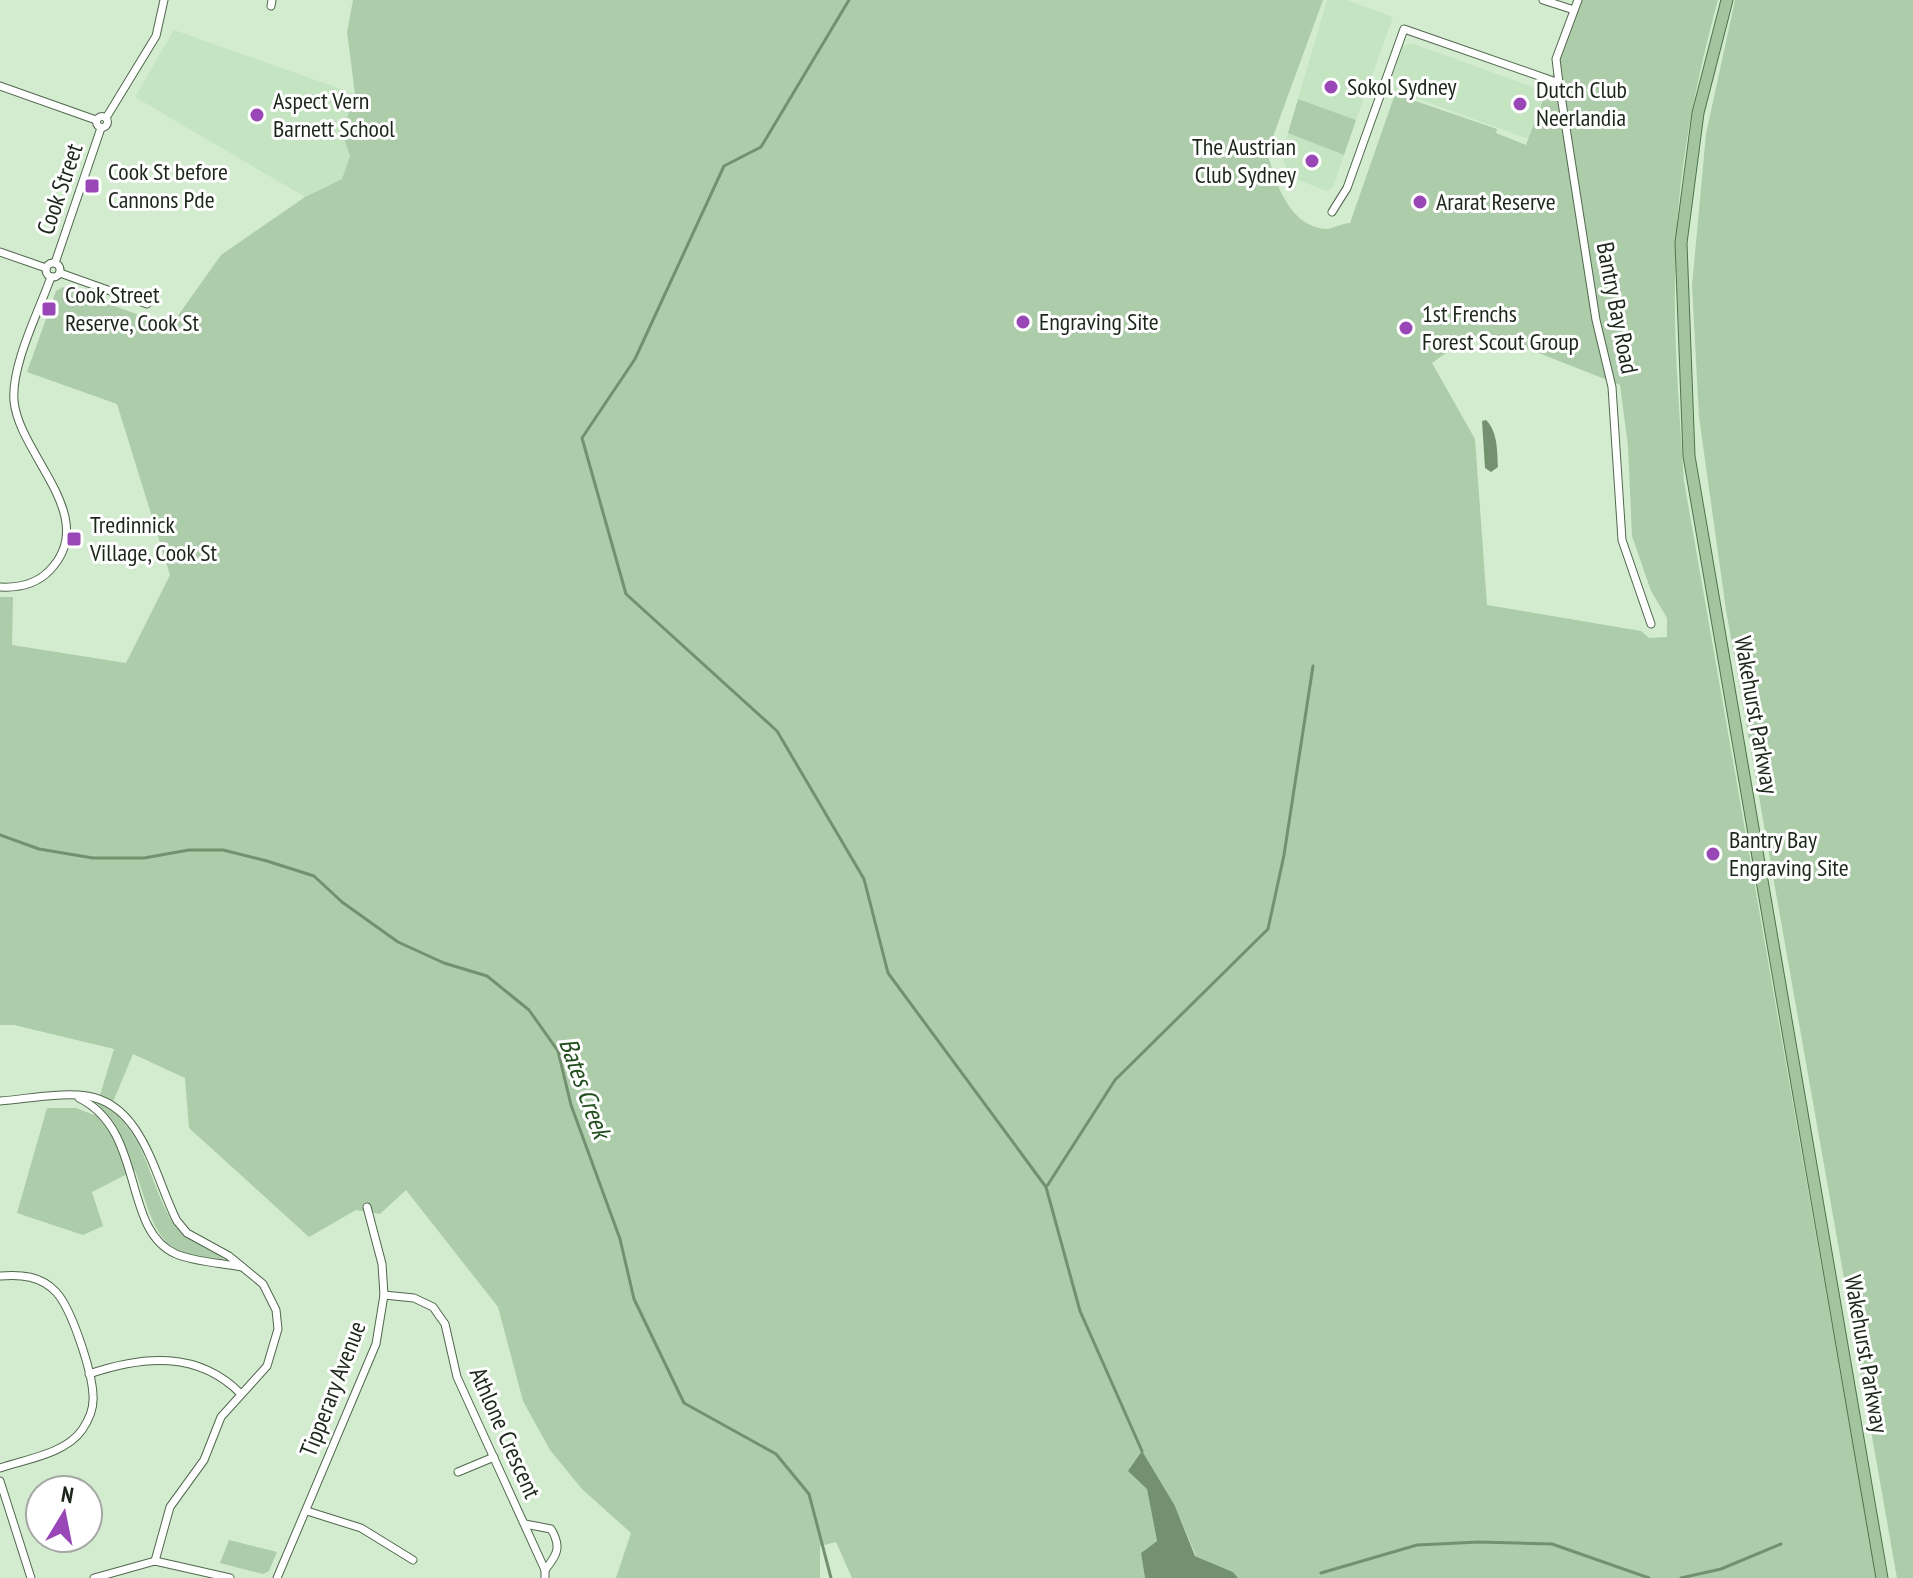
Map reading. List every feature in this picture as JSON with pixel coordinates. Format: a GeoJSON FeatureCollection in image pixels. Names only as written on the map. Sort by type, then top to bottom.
{"type":"FeatureCollection","features":[{"type":"Feature","properties":{"kind":"main road","name":"Wakehurst Parkway"},"geometry":{"type":"LineString","coordinates":[[1727,0],[1698,113],[1681,243],[1682,336],[1689,456],[1882,1578]]}},
{"type":"Feature","properties":{"kind":"street","name":"Cook Street"},"geometry":{"type":"LineString","coordinates":[[55,263],[99,124],[106,118],[156,36],[164,0]]}},
{"type":"Feature","properties":{"kind":"street"},"geometry":{"type":"LineString","coordinates":[[1543,0],[1574,10]]}},
{"type":"Feature","properties":{"kind":"street","name":"Bantry Bay Road"},"geometry":{"type":"LineString","coordinates":[[1578,0],[1556,59],[1596,320],[1612,387],[1622,540],[1651,624]]}},
{"type":"Feature","properties":{"kind":"street"},"geometry":{"type":"LineString","coordinates":[[1332,212],[1347,188],[1404,29],[1559,83]]}},
{"type":"Feature","properties":{"kind":"street"},"geometry":{"type":"LineString","coordinates":[[0,86],[99,124]]}},
{"type":"Feature","properties":{"kind":"street"},"geometry":{"type":"LineString","coordinates":[[0,252],[46,268],[51,277]]}},
{"type":"Feature","properties":{"kind":"street"},"geometry":{"type":"LineString","coordinates":[[46,268],[55,263],[60,273]]}},
{"type":"Feature","properties":{"kind":"street"},"geometry":{"type":"LineString","coordinates":[[0,587],[17,587],[41,578],[57,562],[67,535],[64,509],[20,426],[14,404],[17,372],[51,277],[60,273],[147,304]]}},
{"type":"Feature","properties":{"kind":"street"},"geometry":{"type":"LineString","coordinates":[[0,1101],[88,1096],[109,1105],[131,1121],[177,1221],[187,1233],[246,1268],[263,1284],[276,1310],[278,1329],[275,1349],[267,1366],[221,1417],[204,1460],[170,1507],[155,1561]]}},
{"type":"Feature","properties":{"kind":"street"},"geometry":{"type":"LineString","coordinates":[[77,1097],[107,1117],[116,1131],[143,1216],[161,1245],[176,1254],[246,1268]]}},
{"type":"Feature","properties":{"kind":"street","name":"Tipperary Avenue"},"geometry":{"type":"LineString","coordinates":[[277,1578],[376,1344],[384,1295],[379,1240],[367,1207]]}},
{"type":"Feature","properties":{"kind":"street"},"geometry":{"type":"LineString","coordinates":[[0,1276],[19,1274],[39,1279],[55,1291],[67,1306],[93,1396],[90,1413],[75,1438],[59,1449],[0,1468]]}},
{"type":"Feature","properties":{"kind":"street","name":"Athlone Crescent"},"geometry":{"type":"LineString","coordinates":[[384,1295],[414,1298],[433,1307],[445,1324],[457,1377],[545,1574]]}},
{"type":"Feature","properties":{"kind":"street"},"geometry":{"type":"LineString","coordinates":[[89,1374],[130,1361],[154,1358],[215,1372],[241,1394]]}},
{"type":"Feature","properties":{"kind":"street"},"geometry":{"type":"LineString","coordinates":[[458,1472],[494,1457]]}},
{"type":"Feature","properties":{"kind":"street"},"geometry":{"type":"LineString","coordinates":[[1,1485],[31,1578]]}},
{"type":"Feature","properties":{"kind":"street"},"geometry":{"type":"LineString","coordinates":[[307,1511],[361,1528],[413,1560]]}},
{"type":"Feature","properties":{"kind":"street"},"geometry":{"type":"LineString","coordinates":[[525,1524],[551,1529],[557,1539],[559,1548],[545,1574]]}},
{"type":"Feature","properties":{"kind":"street"},"geometry":{"type":"LineString","coordinates":[[94,1578],[155,1561],[230,1578]]}},
{"type":"Feature","properties":{"kind":"shaded area"},"geometry":{"type":"Polygon","coordinates":[[[353,0],[1323,0],[1267,153],[1280,189],[1293,211],[1313,226],[1326,229],[1350,223],[1395,94],[1497,129],[1496,133],[1526,145],[1581,0],[1718,0],[1690,123],[1678,217],[1675,336],[1684,481],[1876,1578],[1238,1578],[1233,1572],[1196,1556],[1175,1506],[1147,1489],[1157,1541],[1141,1553],[1145,1578],[852,1578],[836,1542],[820,1546],[820,1578],[616,1578],[631,1533],[582,1489],[550,1450],[523,1401],[498,1307],[406,1190],[380,1214],[356,1210],[309,1237],[189,1128],[185,1078],[133,1054],[110,1109],[123,1121],[141,1148],[174,1224],[224,1260],[184,1253],[161,1235],[147,1207],[135,1170],[92,1192],[103,1226],[83,1235],[17,1213],[47,1108],[76,1108],[94,1115],[114,1049],[14,1025],[0,1025],[0,597],[13,597],[12,645],[126,663],[170,575],[117,404],[27,372],[56,291],[63,287],[147,318],[177,317],[221,255],[305,197],[342,179],[350,156],[342,133],[355,94],[347,32],[353,0]],[[1490,334],[1460,343],[1432,363],[1475,439],[1487,605],[1641,631],[1649,638],[1667,637],[1667,618],[1651,591],[1632,536],[1628,446],[1620,385],[1490,334]]]}},
{"type":"Feature","properties":{"kind":"shaded area"},"geometry":{"type":"Polygon","coordinates":[[[1327,0],[1347,0],[1393,17],[1356,120],[1298,99],[1327,0]]]}},
{"type":"Feature","properties":{"kind":"shaded area"},"geometry":{"type":"Polygon","coordinates":[[[1735,0],[1913,0],[1913,1578],[1897,1578],[1726,610],[1699,417],[1692,286],[1706,134],[1735,0]]]}},
{"type":"Feature","properties":{"kind":"shaded area","name":"Aspect Vern Barnett School"},"geometry":{"type":"Polygon","coordinates":[[[174,30],[355,94],[342,133],[350,156],[342,179],[305,197],[135,97],[174,30]]]}},
{"type":"Feature","properties":{"kind":"shaded area"},"geometry":{"type":"Polygon","coordinates":[[[1411,43],[1544,91],[1554,148],[1388,88],[1403,46],[1411,43]]]}},
{"type":"Feature","properties":{"kind":"shaded area"},"geometry":{"type":"Polygon","coordinates":[[[1298,99],[1356,120],[1344,155],[1288,133],[1298,99]]]}},
{"type":"Feature","properties":{"kind":"shaded area"},"geometry":{"type":"Polygon","coordinates":[[[1288,133],[1344,155],[1333,187],[1326,191],[1289,176],[1282,154],[1288,133]]]}},
{"type":"Feature","properties":{"kind":"shaded area"},"geometry":{"type":"Polygon","coordinates":[[[1486,420],[1493,430],[1497,448],[1498,467],[1491,472],[1485,468],[1482,421],[1486,420]]]}},
{"type":"Feature","properties":{"kind":"shaded area"},"geometry":{"type":"Polygon","coordinates":[[[1142,1451],[1175,1506],[1195,1556],[1233,1572],[1238,1578],[1145,1578],[1141,1553],[1157,1541],[1147,1489],[1128,1471],[1142,1451]]]}},
{"type":"Feature","properties":{"kind":"shaded area"},"geometry":{"type":"Polygon","coordinates":[[[229,1540],[277,1552],[269,1571],[263,1574],[220,1563],[229,1540]]]}},
{"type":"Feature","properties":{"kind":"waterway"},"geometry":{"type":"LineString","coordinates":[[849,0],[761,147],[724,166],[635,359],[582,438],[626,594],[777,731],[864,879],[888,973],[1046,1187],[1080,1311],[1142,1451]]}},
{"type":"Feature","properties":{"kind":"waterway"},"geometry":{"type":"LineString","coordinates":[[1047,1186],[1115,1080],[1268,929],[1284,855],[1313,666]]}},
{"type":"Feature","properties":{"kind":"waterway","name":"Bates Creek"},"geometry":{"type":"LineString","coordinates":[[0,835],[39,849],[93,858],[144,858],[189,850],[223,850],[314,876],[342,902],[398,942],[444,963],[487,976],[529,1010],[558,1051],[571,1105],[620,1239],[634,1299],[684,1403],[776,1454],[809,1494],[831,1578]]}},
{"type":"Feature","properties":{"kind":"waterway"},"geometry":{"type":"LineString","coordinates":[[1321,1573],[1417,1545],[1479,1542],[1552,1544],[1649,1578]]}},
{"type":"Feature","properties":{"kind":"waterway"},"geometry":{"type":"LineString","coordinates":[[1681,1578],[1721,1569],[1781,1544]]}},
{"type":"Feature","properties":{"kind":"place","name":"Sokol Sydney"},"geometry":{"type":"Point","coordinates":[1331,87]}},
{"type":"Feature","properties":{"kind":"place","name":"Dutch Club Neerlandia"},"geometry":{"type":"Point","coordinates":[1520,104]}},
{"type":"Feature","properties":{"kind":"place","name":"Aspect Vern Barnett School"},"geometry":{"type":"Point","coordinates":[257,115]}},
{"type":"Feature","properties":{"kind":"place","name":"The Austrian Club Sydney"},"geometry":{"type":"Point","coordinates":[1312,161]}},
{"type":"Feature","properties":{"kind":"place","name":"Cook St before Cannons Pde"},"geometry":{"type":"Point","coordinates":[92,186]}},
{"type":"Feature","properties":{"kind":"place","name":"Ararat Reserve"},"geometry":{"type":"Point","coordinates":[1420,202]}},
{"type":"Feature","properties":{"kind":"place","name":"Cook Street Reserve, Cook St"},"geometry":{"type":"Point","coordinates":[49,309]}},
{"type":"Feature","properties":{"kind":"place","name":"Engraving Site"},"geometry":{"type":"Point","coordinates":[1023,322]}},
{"type":"Feature","properties":{"kind":"place","name":"1st Frenchs Forest Scout Group"},"geometry":{"type":"Point","coordinates":[1406,328]}},
{"type":"Feature","properties":{"kind":"place","name":"Tredinnick Village, Cook St"},"geometry":{"type":"Point","coordinates":[74,539]}},
{"type":"Feature","properties":{"kind":"place","name":"Bantry Bay Engraving Site"},"geometry":{"type":"Point","coordinates":[1713,854]}}]}
